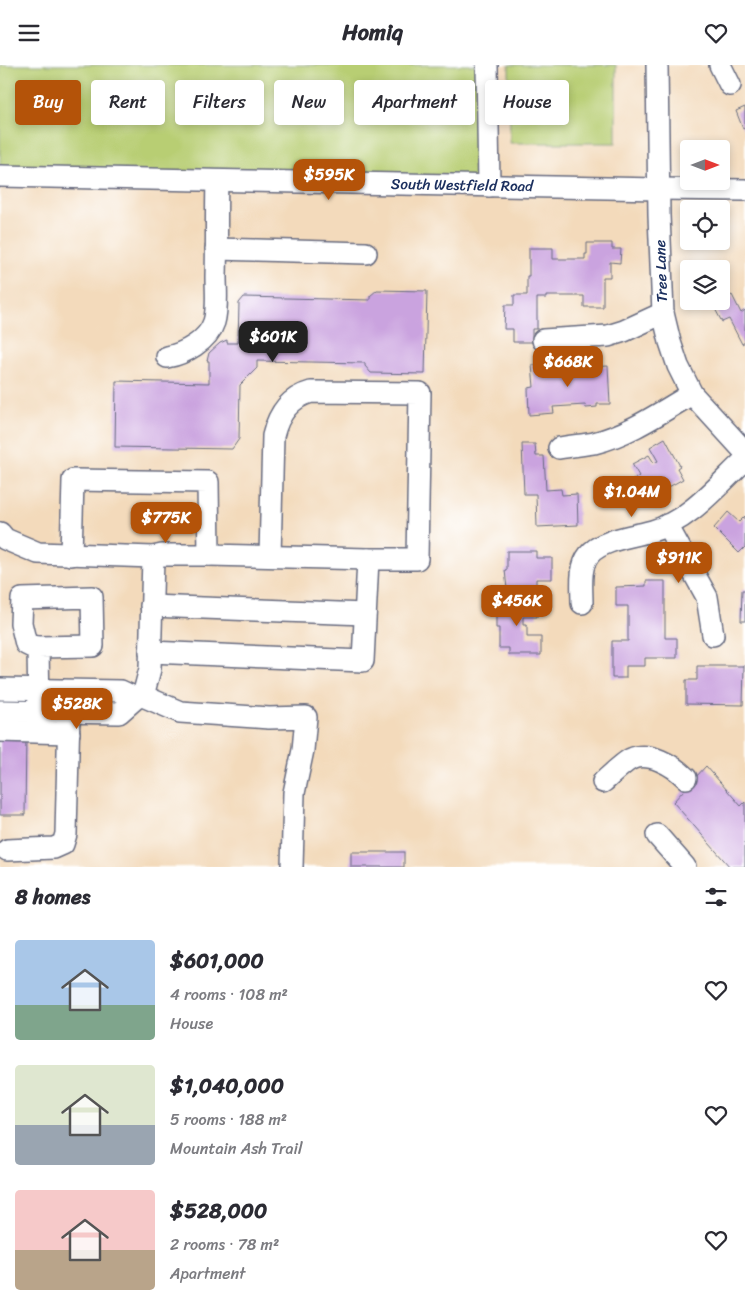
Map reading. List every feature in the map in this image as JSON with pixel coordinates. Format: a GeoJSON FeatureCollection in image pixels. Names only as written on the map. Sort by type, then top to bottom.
{"type":"FeatureCollection","features":[{"type":"Feature","properties":{"kind":"street"},"geometry":{"type":"LineString","coordinates":[[486,65],[488,186]]}},
{"type":"Feature","properties":{"kind":"street","name":"Tree Lane"},"geometry":{"type":"LineString","coordinates":[[657,65],[663,313],[678,366],[692,394],[745,452]]}},
{"type":"Feature","properties":{"kind":"street"},"geometry":{"type":"LineString","coordinates":[[720,65],[730,85]]}},
{"type":"Feature","properties":{"kind":"street","name":"South Westfield Road"},"geometry":{"type":"LineString","coordinates":[[0,176],[745,190]]}},
{"type":"Feature","properties":{"kind":"street"},"geometry":{"type":"LineString","coordinates":[[167,357],[184,352],[196,344],[205,336],[214,323],[217,181]]}},
{"type":"Feature","properties":{"kind":"street"},"geometry":{"type":"LineString","coordinates":[[216,249],[366,253]]}},
{"type":"Feature","properties":{"kind":"street"},"geometry":{"type":"LineString","coordinates":[[543,340],[608,335],[624,331],[663,313]]}},
{"type":"Feature","properties":{"kind":"street"},"geometry":{"type":"LineString","coordinates":[[0,533],[5,539],[38,553],[153,557],[162,555],[209,555],[270,557],[368,559],[417,559],[420,393],[310,392],[303,394],[285,407],[277,421],[273,436],[270,557]]}},
{"type":"Feature","properties":{"kind":"street"},"geometry":{"type":"LineString","coordinates":[[558,448],[594,443],[614,436],[636,427],[692,394]]}},
{"type":"Feature","properties":{"kind":"street"},"geometry":{"type":"LineString","coordinates":[[582,603],[583,567],[587,556],[594,548],[620,539],[654,531],[676,521],[698,504],[745,460]]}},
{"type":"Feature","properties":{"kind":"street"},"geometry":{"type":"LineString","coordinates":[[71,555],[73,480],[208,482],[209,555]]}},
{"type":"Feature","properties":{"kind":"street"},"geometry":{"type":"LineString","coordinates":[[667,525],[707,597],[713,635]]}},
{"type":"Feature","properties":{"kind":"street"},"geometry":{"type":"LineString","coordinates":[[0,711],[119,713],[139,697],[150,669],[153,557]]}},
{"type":"Feature","properties":{"kind":"street"},"geometry":{"type":"LineString","coordinates":[[150,652],[363,661],[368,559]]}},
{"type":"Feature","properties":{"kind":"street"},"geometry":{"type":"LineString","coordinates":[[151,606],[365,614]]}},
{"type":"Feature","properties":{"kind":"street"},"geometry":{"type":"LineString","coordinates":[[38,647],[39,712]]}},
{"type":"Feature","properties":{"kind":"street"},"geometry":{"type":"LineString","coordinates":[[0,689],[121,691],[180,712],[269,718],[306,717],[303,750],[294,793],[292,867]]}},
{"type":"Feature","properties":{"kind":"street"},"geometry":{"type":"LineString","coordinates":[[5,856],[54,849],[62,844],[66,834],[69,712]]}},
{"type":"Feature","properties":{"kind":"street"},"geometry":{"type":"LineString","coordinates":[[0,731],[69,733]]}},
{"type":"Feature","properties":{"kind":"street"},"geometry":{"type":"LineString","coordinates":[[603,782],[632,759],[650,758],[665,762],[686,778]]}},
{"type":"Feature","properties":{"kind":"street"},"geometry":{"type":"LineString","coordinates":[[657,835],[685,867]]}},
{"type":"Feature","properties":{"kind":"green space"},"geometry":{"type":"Polygon","coordinates":[[[0,65],[491,65],[490,80],[485,80],[485,125],[488,125],[485,186],[0,176],[0,65]]]}},
{"type":"Feature","properties":{"kind":"green space"},"geometry":{"type":"Polygon","coordinates":[[[509,65],[616,65],[616,143],[510,143],[510,125],[569,125],[569,80],[509,80],[509,65]]]}},
{"type":"Feature","properties":{"kind":"building"},"geometry":{"type":"Polygon","coordinates":[[[745,107],[745,128],[743,129],[736,111],[745,107]]]}},
{"type":"Feature","properties":{"kind":"building"},"geometry":{"type":"Polygon","coordinates":[[[587,243],[612,243],[612,249],[621,249],[620,263],[610,262],[610,277],[603,277],[603,307],[584,307],[584,296],[546,296],[546,298],[537,298],[537,329],[532,329],[532,342],[513,342],[513,329],[504,329],[505,305],[514,305],[514,295],[527,295],[529,248],[553,248],[553,259],[585,259],[587,243]]]}},
{"type":"Feature","properties":{"kind":"building"},"geometry":{"type":"Polygon","coordinates":[[[377,290],[427,291],[425,374],[371,373],[365,366],[365,363],[257,361],[257,368],[240,385],[239,439],[232,449],[115,447],[116,381],[209,383],[209,361],[207,361],[209,353],[220,343],[227,340],[227,343],[238,343],[239,303],[244,297],[370,300],[370,296],[377,290]]]}},
{"type":"Feature","properties":{"kind":"building"},"geometry":{"type":"Polygon","coordinates":[[[732,295],[741,313],[745,310],[745,342],[742,344],[729,319],[722,322],[716,310],[730,310],[730,296],[732,295]]]}},
{"type":"Feature","properties":{"kind":"building"},"geometry":{"type":"Polygon","coordinates":[[[532,365],[552,365],[552,369],[608,366],[610,404],[597,404],[597,407],[586,408],[585,405],[553,407],[554,413],[529,415],[528,388],[534,387],[532,365]]]}},
{"type":"Feature","properties":{"kind":"building"},"geometry":{"type":"Polygon","coordinates":[[[665,438],[680,466],[677,468],[683,479],[642,502],[630,482],[639,476],[632,464],[649,455],[654,463],[658,461],[650,447],[665,438]]]}},
{"type":"Feature","properties":{"kind":"building"},"geometry":{"type":"Polygon","coordinates":[[[522,444],[535,444],[536,456],[544,456],[546,490],[561,489],[562,495],[577,494],[578,525],[537,527],[536,494],[524,494],[522,444]]]}},
{"type":"Feature","properties":{"kind":"building"},"geometry":{"type":"Polygon","coordinates":[[[728,512],[739,522],[745,516],[745,547],[739,553],[714,528],[728,512]]]}},
{"type":"Feature","properties":{"kind":"building"},"geometry":{"type":"Polygon","coordinates":[[[507,551],[536,551],[536,558],[552,558],[552,579],[536,579],[536,589],[507,589],[505,570],[507,570],[507,551]]]}},
{"type":"Feature","properties":{"kind":"building"},"geometry":{"type":"Polygon","coordinates":[[[646,581],[665,581],[665,638],[677,638],[677,658],[645,658],[645,666],[626,666],[626,678],[612,678],[612,641],[628,641],[628,606],[616,606],[616,587],[646,586],[646,581]]]}},
{"type":"Feature","properties":{"kind":"building"},"geometry":{"type":"Polygon","coordinates":[[[742,590],[745,590],[745,621],[741,621],[742,590]]]}},
{"type":"Feature","properties":{"kind":"building"},"geometry":{"type":"Polygon","coordinates":[[[516,599],[537,599],[537,617],[523,617],[523,625],[527,625],[527,637],[541,637],[541,655],[509,655],[509,648],[499,648],[499,628],[496,628],[496,601],[516,601],[516,599]]]}},
{"type":"Feature","properties":{"kind":"building"},"geometry":{"type":"Polygon","coordinates":[[[697,666],[744,666],[743,705],[686,704],[686,680],[697,680],[697,666]]]}},
{"type":"Feature","properties":{"kind":"building"},"geometry":{"type":"Polygon","coordinates":[[[0,736],[26,736],[25,815],[0,815],[0,736]]]}},
{"type":"Feature","properties":{"kind":"building"},"geometry":{"type":"Polygon","coordinates":[[[706,766],[741,806],[745,802],[745,867],[730,867],[673,802],[706,766]]]}},
{"type":"Feature","properties":{"kind":"building"},"geometry":{"type":"Polygon","coordinates":[[[351,852],[404,852],[404,867],[351,867],[351,852]]]}}]}
